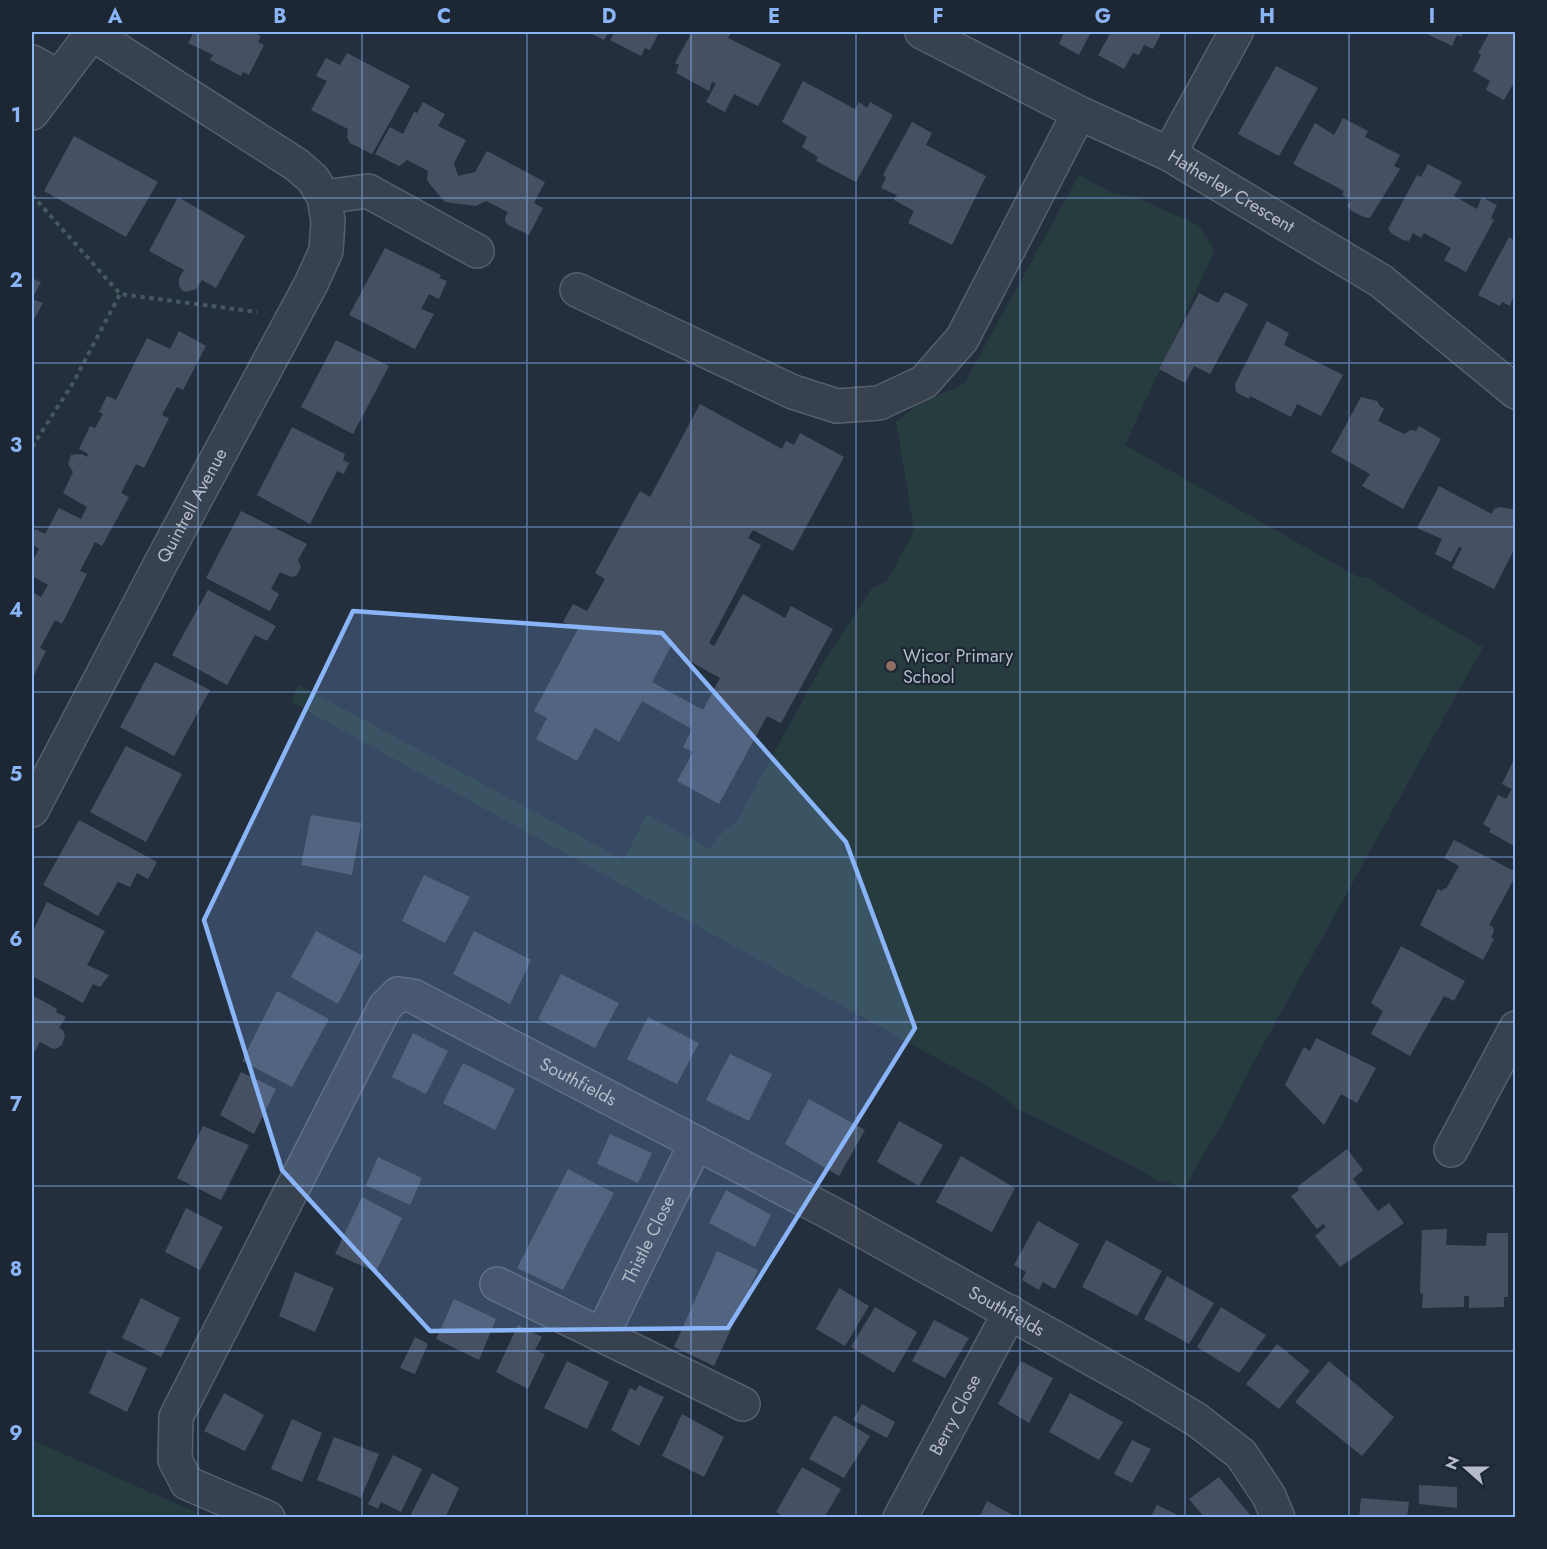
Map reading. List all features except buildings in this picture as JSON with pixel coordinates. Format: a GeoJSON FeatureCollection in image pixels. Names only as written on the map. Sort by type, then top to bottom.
{"type":"FeatureCollection","features":[{"type":"Feature","properties":{"kind":"street"},"geometry":{"type":"LineString","coordinates":[[32,114],[45,69],[92,32]]}},
{"type":"Feature","properties":{"kind":"street","name":"Quintrell Avenue"},"geometry":{"type":"LineString","coordinates":[[32,810],[167,551],[311,284],[326,251],[328,221],[324,197],[313,179],[297,165],[92,32]]}},
{"type":"Feature","properties":{"kind":"street","name":"Hatherley Crescent"},"geometry":{"type":"LineString","coordinates":[[922,32],[1079,113],[1169,154],[1381,281],[1515,392]]}},
{"type":"Feature","properties":{"kind":"street"},"geometry":{"type":"LineString","coordinates":[[1169,154],[1236,32]]}},
{"type":"Feature","properties":{"kind":"street"},"geometry":{"type":"LineString","coordinates":[[577,290],[793,392],[837,406],[879,403],[924,382],[962,339],[1079,113]]}},
{"type":"Feature","properties":{"kind":"street"},"geometry":{"type":"LineString","coordinates":[[324,197],[368,191],[477,251]]}},
{"type":"Feature","properties":{"kind":"street","name":"Southfields"},"geometry":{"type":"LineString","coordinates":[[268,1518],[187,1483],[175,1460],[176,1417],[384,1007],[398,994],[413,996],[829,1212],[1140,1384],[1206,1427],[1241,1454],[1269,1496],[1278,1518]]}},
{"type":"Feature","properties":{"kind":"street"},"geometry":{"type":"LineString","coordinates":[[1451,1150],[1515,1028]]}},
{"type":"Feature","properties":{"kind":"street","name":"Thistle Close"},"geometry":{"type":"LineString","coordinates":[[602,1335],[696,1143]]}},
{"type":"Feature","properties":{"kind":"street"},"geometry":{"type":"LineString","coordinates":[[497,1284],[743,1404]]}},
{"type":"Feature","properties":{"kind":"street","name":"Berry Close"},"geometry":{"type":"LineString","coordinates":[[900,1518],[1010,1312]]}},
{"type":"Feature","properties":{"kind":"path"},"geometry":{"type":"LineString","coordinates":[[32,195],[120,294],[293,316]]}},
{"type":"Feature","properties":{"kind":"path"},"geometry":{"type":"LineString","coordinates":[[32,447],[73,383],[120,294]]}},
{"type":"Feature","properties":{"kind":"highlighted area"},"geometry":{"type":"Polygon","coordinates":[[[353,611],[662,633],[846,842],[915,1028],[728,1328],[430,1331],[282,1170],[204,920],[353,611]]]}},
{"type":"Feature","properties":{"kind":"green space"},"geometry":{"type":"Polygon","coordinates":[[[1079,175],[1112,193],[1135,197],[1198,225],[1215,250],[1125,445],[1360,578],[1366,577],[1414,608],[1483,647],[1253,1063],[1222,1125],[1184,1190],[1167,1181],[1162,1183],[1133,1166],[1018,1109],[991,1088],[291,702],[299,685],[624,860],[647,814],[710,849],[724,830],[736,822],[826,658],[872,588],[887,581],[914,531],[896,422],[920,403],[964,384],[1079,175]]]}},
{"type":"Feature","properties":{"kind":"green space"},"geometry":{"type":"Polygon","coordinates":[[[32,1440],[206,1517],[32,1517],[32,1440]]]}},
{"type":"Feature","properties":{"kind":"place","name":"Wicor Primary School"},"geometry":{"type":"Point","coordinates":[891,666]}}]}
